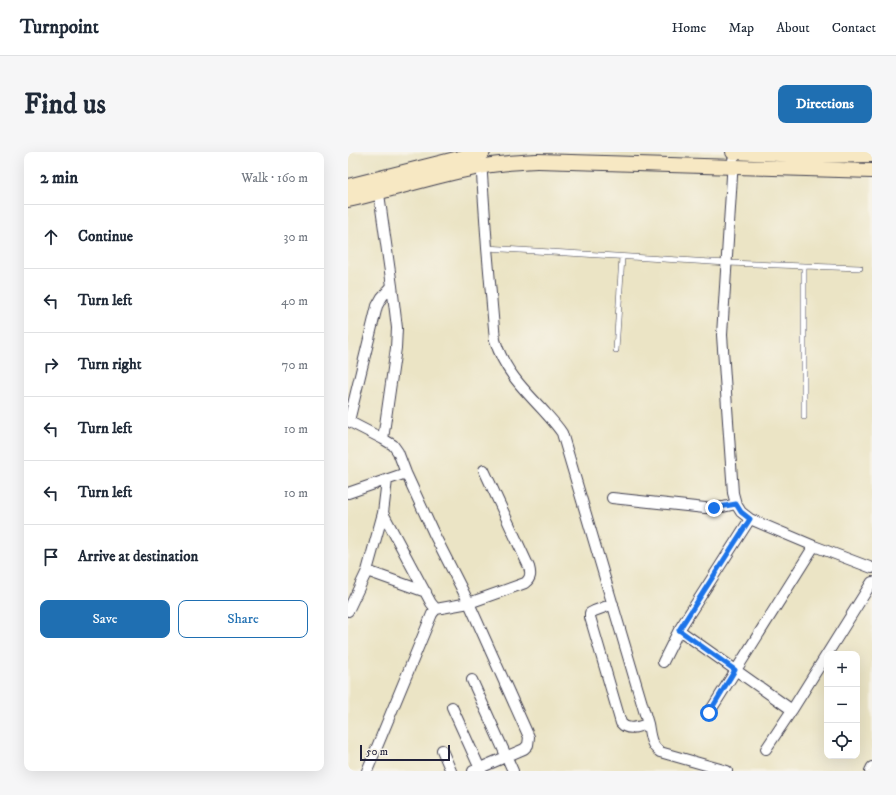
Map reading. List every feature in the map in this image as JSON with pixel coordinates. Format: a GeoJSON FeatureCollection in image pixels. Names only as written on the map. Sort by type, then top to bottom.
{"type":"FeatureCollection","features":[{"type":"Feature","properties":{"kind":"street"},"geometry":{"type":"LineString","coordinates":[[872,155],[822,156],[733,152],[722,335],[733,493],[736,504],[741,512],[750,519],[814,546],[872,568]]}},
{"type":"Feature","properties":{"kind":"street"},"geometry":{"type":"LineString","coordinates":[[482,156],[487,248],[495,340],[499,354],[519,384],[558,426],[562,433],[648,724],[652,743],[654,748],[660,752],[727,771]]}},
{"type":"Feature","properties":{"kind":"street"},"geometry":{"type":"LineString","coordinates":[[348,200],[378,186],[482,156],[538,161],[872,171]]}},
{"type":"Feature","properties":{"kind":"street"},"geometry":{"type":"LineString","coordinates":[[348,186],[378,186]]}},
{"type":"Feature","properties":{"kind":"street"},"geometry":{"type":"LineString","coordinates":[[378,186],[397,328],[396,348],[383,439]]}},
{"type":"Feature","properties":{"kind":"street"},"geometry":{"type":"LineString","coordinates":[[392,286],[376,306],[348,421],[393,445],[398,452],[434,534],[469,603],[529,737],[528,745],[524,749],[478,770],[452,707]]}},
{"type":"Feature","properties":{"kind":"street"},"geometry":{"type":"LineString","coordinates":[[367,771],[432,614],[436,609],[469,603],[525,583],[529,579],[531,573],[484,470]]}},
{"type":"Feature","properties":{"kind":"street"},"geometry":{"type":"LineString","coordinates":[[348,493],[406,473]]}},
{"type":"Feature","properties":{"kind":"street"},"geometry":{"type":"LineString","coordinates":[[348,611],[367,571],[383,513],[387,480]]}},
{"type":"Feature","properties":{"kind":"street"},"geometry":{"type":"LineString","coordinates":[[612,498],[705,508],[723,507],[736,504]]}},
{"type":"Feature","properties":{"kind":"street"},"geometry":{"type":"LineString","coordinates":[[383,513],[431,603],[436,609]]}},
{"type":"Feature","properties":{"kind":"street"},"geometry":{"type":"LineString","coordinates":[[663,662],[679,630],[750,519]]}},
{"type":"Feature","properties":{"kind":"street"},"geometry":{"type":"LineString","coordinates":[[709,713],[814,546]]}},
{"type":"Feature","properties":{"kind":"street"},"geometry":{"type":"LineString","coordinates":[[367,571],[426,592]]}},
{"type":"Feature","properties":{"kind":"street"},"geometry":{"type":"LineString","coordinates":[[766,749],[872,582]]}},
{"type":"Feature","properties":{"kind":"street"},"geometry":{"type":"LineString","coordinates":[[612,604],[594,611],[590,614],[590,617],[621,723],[629,728],[648,724]]}},
{"type":"Feature","properties":{"kind":"street"},"geometry":{"type":"LineString","coordinates":[[679,630],[792,710]]}},
{"type":"Feature","properties":{"kind":"street"},"geometry":{"type":"LineString","coordinates":[[472,680],[513,771]]}},
{"type":"Feature","properties":{"kind":"street"},"geometry":{"type":"LineString","coordinates":[[442,750],[451,771]]}},
{"type":"Feature","properties":{"kind":"street"},"geometry":{"type":"LineString","coordinates":[[870,771],[872,767]]}},
{"type":"Feature","properties":{"kind":"lane"},"geometry":{"type":"LineString","coordinates":[[487,248],[727,263],[860,268]]}},
{"type":"Feature","properties":{"kind":"lane"},"geometry":{"type":"LineString","coordinates":[[616,350],[622,257]]}},
{"type":"Feature","properties":{"kind":"lane"},"geometry":{"type":"LineString","coordinates":[[804,266],[804,417]]}},
{"type":"Feature","properties":{"kind":"route"},"geometry":{"type":"LineString","coordinates":[[709,713],[735,670],[679,630],[750,519],[741,512],[736,504],[714,508]]}}]}
